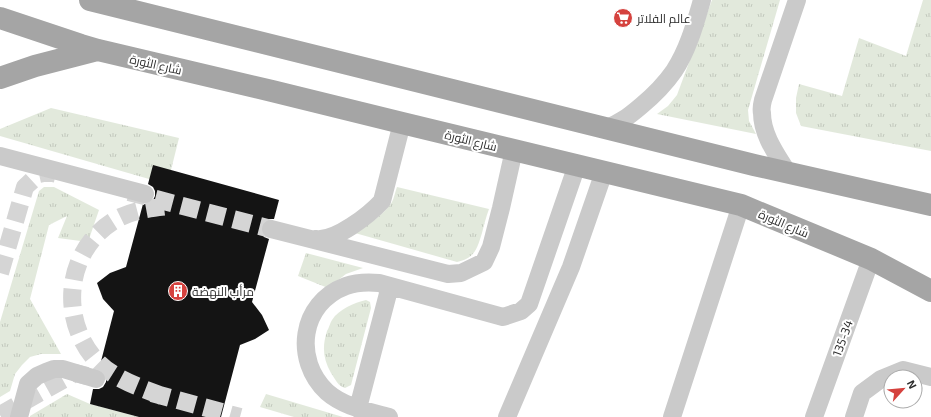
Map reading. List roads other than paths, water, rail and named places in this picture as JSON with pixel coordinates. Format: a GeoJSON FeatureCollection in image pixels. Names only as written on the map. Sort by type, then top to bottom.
{"type":"FeatureCollection","features":[{"type":"Feature","properties":{"kind":"main road"},"geometry":{"type":"LineString","coordinates":[[90,0],[788,173],[931,205]]}},
{"type":"Feature","properties":{"kind":"main road"},"geometry":{"type":"LineString","coordinates":[[129,0],[150,15]]}},
{"type":"Feature","properties":{"kind":"main road","name":"شارع الثورة"},"geometry":{"type":"LineString","coordinates":[[0,18],[81,46],[741,205],[870,259],[931,291]]}},
{"type":"Feature","properties":{"kind":"main road"},"geometry":{"type":"LineString","coordinates":[[0,78],[35,66],[98,50]]}},
{"type":"Feature","properties":{"kind":"street"},"geometry":{"type":"LineString","coordinates":[[605,128],[617,124],[627,118],[658,91],[675,70],[691,36],[702,0]]}},
{"type":"Feature","properties":{"kind":"street"},"geometry":{"type":"LineString","coordinates":[[788,173],[773,149],[764,125],[762,113],[763,100],[797,0]]}},
{"type":"Feature","properties":{"kind":"street"},"geometry":{"type":"LineString","coordinates":[[402,123],[382,201],[356,224],[333,236],[319,240],[272,228],[448,274],[461,273],[484,262],[491,247],[514,150]]}},
{"type":"Feature","properties":{"kind":"street"},"geometry":{"type":"LineString","coordinates":[[0,156],[145,194]]}},
{"type":"Feature","properties":{"kind":"street"},"geometry":{"type":"LineString","coordinates":[[389,417],[362,412],[338,400],[318,382],[310,368],[306,355],[305,340],[307,328],[312,315],[322,302],[334,292],[345,286],[367,282],[379,283],[503,317],[522,311],[529,304],[577,165]]}},
{"type":"Feature","properties":{"kind":"street"},"geometry":{"type":"LineString","coordinates":[[507,417],[571,267],[604,172]]}},
{"type":"Feature","properties":{"kind":"street"},"geometry":{"type":"LineString","coordinates":[[672,417],[741,205]]}},
{"type":"Feature","properties":{"kind":"street","name":"135-34"},"geometry":{"type":"LineString","coordinates":[[814,417],[870,259]]}},
{"type":"Feature","properties":{"kind":"street"},"geometry":{"type":"LineString","coordinates":[[362,412],[390,286]]}},
{"type":"Feature","properties":{"kind":"street"},"geometry":{"type":"LineString","coordinates":[[19,417],[28,384],[37,376],[54,369],[63,369],[96,379]]}},
{"type":"Feature","properties":{"kind":"street"},"geometry":{"type":"LineString","coordinates":[[854,417],[862,393],[881,379],[903,370],[931,377]]}},
{"type":"Feature","properties":{"kind":"tunnel"},"geometry":{"type":"LineString","coordinates":[[0,273],[25,187],[39,174],[48,172],[61,175]]}},
{"type":"Feature","properties":{"kind":"tunnel"},"geometry":{"type":"LineString","coordinates":[[129,192],[271,229]]}},
{"type":"Feature","properties":{"kind":"tunnel"},"geometry":{"type":"LineString","coordinates":[[162,396],[117,376],[94,358],[83,341],[75,322],[72,303],[73,283],[78,264],[87,246],[100,231],[117,219],[130,213],[170,206]]}},
{"type":"Feature","properties":{"kind":"tunnel"},"geometry":{"type":"LineString","coordinates":[[0,415],[75,373],[87,376]]}},
{"type":"Feature","properties":{"kind":"tunnel"},"geometry":{"type":"LineString","coordinates":[[152,393],[240,417]]}},
{"type":"Feature","properties":{"kind":"place","name":"عالم الفلاتر"},"geometry":{"type":"Point","coordinates":[623,18]}},
{"type":"Feature","properties":{"kind":"place","name":"مرأب النهضة"},"geometry":{"type":"Point","coordinates":[178,291]}}]}
